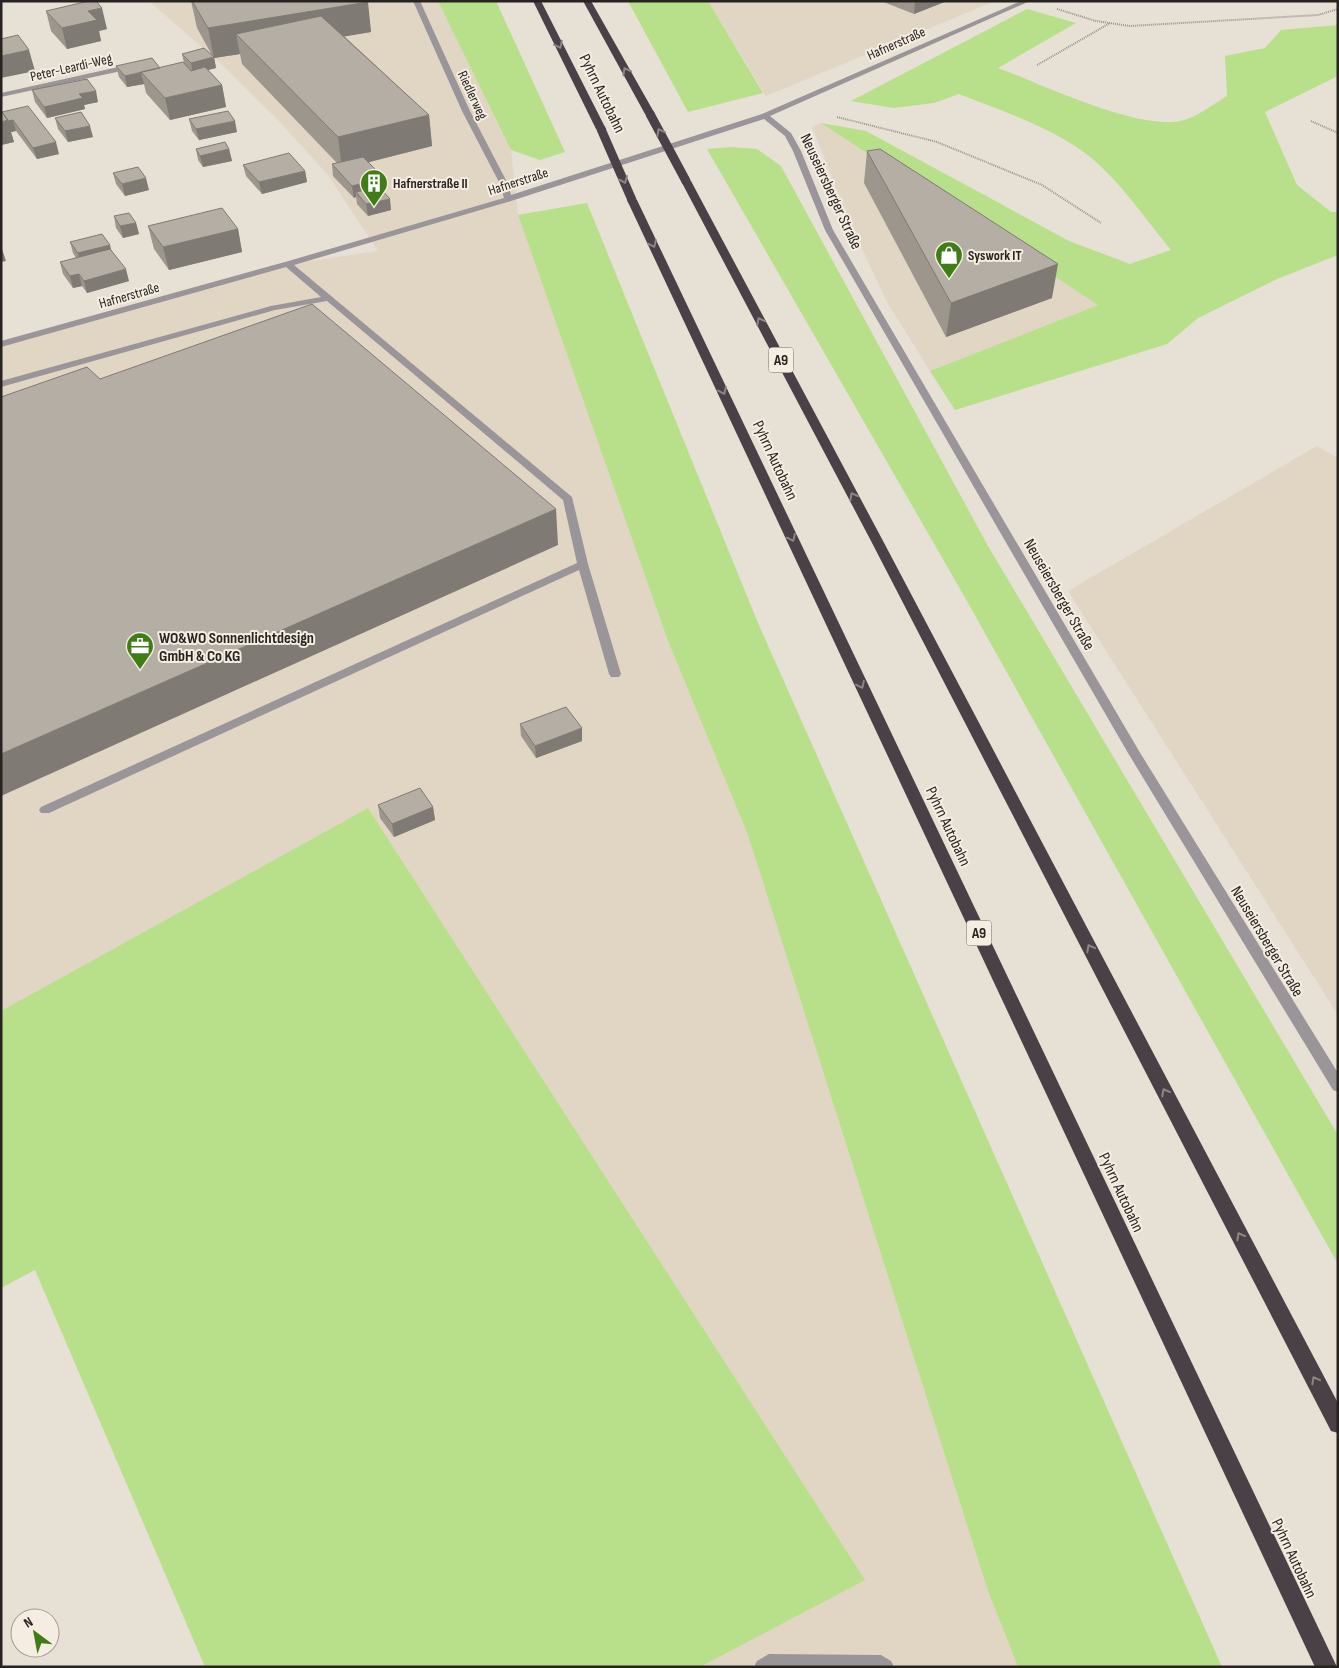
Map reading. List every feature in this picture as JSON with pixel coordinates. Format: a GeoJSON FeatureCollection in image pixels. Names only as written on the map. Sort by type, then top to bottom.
{"type":"FeatureCollection","features":[{"type":"Feature","properties":{"kind":"highway","name":"Pyhrn Autobahn"},"geometry":{"type":"LineString","coordinates":[[537,1],[601,129],[632,200],[1326,1667]]}},
{"type":"Feature","properties":{"kind":"highway","name":"Pyhrn Autobahn"},"geometry":{"type":"LineString","coordinates":[[587,1],[650,114],[876,538],[1338,1424]]}},
{"type":"Feature","properties":{"kind":"street","name":"Riedlerweg"},"geometry":{"type":"LineString","coordinates":[[416,1],[466,111],[504,184],[508,200]]}},
{"type":"Feature","properties":{"kind":"street","name":"Hafnerstraße"},"geometry":{"type":"LineString","coordinates":[[1,344],[508,200],[765,116],[1027,1]]}},
{"type":"Feature","properties":{"kind":"street","name":"Peter-Leardi-Weg"},"geometry":{"type":"LineString","coordinates":[[1,96],[137,65]]}},
{"type":"Feature","properties":{"kind":"street","name":"Neuseiersberger Straße"},"geometry":{"type":"LineString","coordinates":[[765,116],[788,135],[797,151],[828,230],[1129,745],[1338,1086]]}},
{"type":"Feature","properties":{"kind":"street"},"geometry":{"type":"LineString","coordinates":[[288,264],[568,499],[583,564],[615,674]]}},
{"type":"Feature","properties":{"kind":"street"},"geometry":{"type":"LineString","coordinates":[[1,384],[274,308],[328,298]]}},
{"type":"Feature","properties":{"kind":"street"},"geometry":{"type":"LineString","coordinates":[[45,810],[583,564]]}},
{"type":"Feature","properties":{"kind":"street"},"geometry":{"type":"LineString","coordinates":[[762,1667],[769,1663],[881,1664],[885,1667]]}},
{"type":"Feature","properties":{"kind":"path"},"geometry":{"type":"LineString","coordinates":[[1054,7],[1096,21],[1130,26],[1318,15],[1338,9]]}},
{"type":"Feature","properties":{"kind":"path"},"geometry":{"type":"LineString","coordinates":[[1037,66],[1110,23]]}},
{"type":"Feature","properties":{"kind":"path"},"geometry":{"type":"LineString","coordinates":[[796,102],[854,122],[937,142],[1042,185],[1101,223]]}},
{"type":"Feature","properties":{"kind":"path"},"geometry":{"type":"LineString","coordinates":[[1311,122],[1338,133]]}},
{"type":"Feature","properties":{"kind":"shaded area"},"geometry":{"type":"Polygon","coordinates":[[[149,1],[438,1],[511,150],[518,215],[668,641],[748,835],[987,1588],[1018,1667],[700,1667],[864,1579],[368,808],[1,1011],[1,344],[288,264],[378,251],[328,175],[278,120],[218,61],[149,1]]]}},
{"type":"Feature","properties":{"kind":"shaded area"},"geometry":{"type":"Polygon","coordinates":[[[708,1],[995,1],[766,96],[708,1]]]}},
{"type":"Feature","properties":{"kind":"shaded area"},"geometry":{"type":"Polygon","coordinates":[[[821,123],[1098,305],[930,371],[887,302],[851,225],[812,127],[821,123]]]}},
{"type":"Feature","properties":{"kind":"shaded area"},"geometry":{"type":"Polygon","coordinates":[[[1317,446],[1338,458],[1338,1015],[1068,591],[1317,446]]]}},
{"type":"Feature","properties":{"kind":"green space"},"geometry":{"type":"Polygon","coordinates":[[[438,1],[496,1],[565,152],[540,160],[511,150],[438,1]]]}},
{"type":"Feature","properties":{"kind":"green space"},"geometry":{"type":"Polygon","coordinates":[[[628,1],[708,1],[763,93],[688,112],[628,1]]]}},
{"type":"Feature","properties":{"kind":"green space"},"geometry":{"type":"Polygon","coordinates":[[[1027,9],[1076,23],[998,68],[1091,105],[1143,120],[1166,122],[1189,118],[1206,110],[1227,96],[1225,56],[1265,48],[1281,30],[1338,25],[1338,76],[1265,112],[1297,185],[1331,212],[1338,212],[1338,255],[1277,279],[1198,318],[1167,344],[955,410],[930,371],[1098,305],[821,123],[866,131],[1069,241],[1130,264],[1171,250],[1118,184],[1094,160],[1067,141],[1037,126],[959,94],[934,103],[894,108],[851,101],[1027,9]]]}},
{"type":"Feature","properties":{"kind":"green space"},"geometry":{"type":"Polygon","coordinates":[[[731,147],[757,149],[781,166],[988,546],[1338,1135],[1338,1264],[963,594],[707,149],[731,147]]]}},
{"type":"Feature","properties":{"kind":"green space"},"geometry":{"type":"Polygon","coordinates":[[[587,203],[758,623],[1222,1667],[1018,1667],[987,1588],[748,835],[668,641],[518,215],[587,203]]]}},
{"type":"Feature","properties":{"kind":"green space"},"geometry":{"type":"Polygon","coordinates":[[[368,808],[865,1580],[700,1667],[205,1667],[35,1270],[1,1288],[1,1011],[368,808]]]}},
{"type":"Feature","properties":{"kind":"building"},"geometry":{"type":"Polygon","coordinates":[[[96,1],[102,8],[88,11],[97,20],[62,28],[46,11],[96,1]]]}},
{"type":"Feature","properties":{"kind":"building"},"geometry":{"type":"Polygon","coordinates":[[[192,1],[367,1],[368,2],[208,28],[192,1]]]}},
{"type":"Feature","properties":{"kind":"building"},"geometry":{"type":"Polygon","coordinates":[[[321,16],[429,115],[338,137],[236,34],[321,16]]]}},
{"type":"Feature","properties":{"kind":"building"},"geometry":{"type":"Polygon","coordinates":[[[18,35],[29,50],[1,56],[1,39],[18,35]]]}},
{"type":"Feature","properties":{"kind":"building"},"geometry":{"type":"Polygon","coordinates":[[[204,48],[214,57],[191,63],[182,54],[204,48]]]}},
{"type":"Feature","properties":{"kind":"building"},"geometry":{"type":"Polygon","coordinates":[[[152,58],[160,68],[125,76],[116,66],[152,58]]]}},
{"type":"Feature","properties":{"kind":"building"},"geometry":{"type":"Polygon","coordinates":[[[183,62],[191,71],[205,67],[222,85],[165,98],[141,72],[183,62]]]}},
{"type":"Feature","properties":{"kind":"building"},"geometry":{"type":"Polygon","coordinates":[[[87,79],[96,91],[79,94],[83,98],[44,107],[32,90],[87,79]]]}},
{"type":"Feature","properties":{"kind":"building"},"geometry":{"type":"Polygon","coordinates":[[[28,106],[56,142],[33,148],[13,120],[8,121],[2,112],[28,106]]]}},
{"type":"Feature","properties":{"kind":"building"},"geometry":{"type":"Polygon","coordinates":[[[1,111],[8,120],[1,122],[1,111]]]}},
{"type":"Feature","properties":{"kind":"building"},"geometry":{"type":"Polygon","coordinates":[[[228,111],[235,121],[196,129],[189,119],[228,111]]]}},
{"type":"Feature","properties":{"kind":"building"},"geometry":{"type":"Polygon","coordinates":[[[81,112],[90,126],[65,131],[55,118],[81,112]]]}},
{"type":"Feature","properties":{"kind":"building"},"geometry":{"type":"Polygon","coordinates":[[[225,142],[229,149],[200,156],[196,149],[225,142]]]}},
{"type":"Feature","properties":{"kind":"building"},"geometry":{"type":"Polygon","coordinates":[[[880,149],[1058,264],[951,303],[867,151],[880,149]]]}},
{"type":"Feature","properties":{"kind":"building"},"geometry":{"type":"Polygon","coordinates":[[[289,153],[305,171],[259,182],[243,165],[289,153]]]}},
{"type":"Feature","properties":{"kind":"building"},"geometry":{"type":"Polygon","coordinates":[[[363,157],[384,178],[352,186],[332,164],[363,157]]]}},
{"type":"Feature","properties":{"kind":"building"},"geometry":{"type":"Polygon","coordinates":[[[138,167],[146,178],[122,184],[113,173],[138,167]]]}},
{"type":"Feature","properties":{"kind":"building"},"geometry":{"type":"Polygon","coordinates":[[[379,187],[390,199],[366,204],[356,192],[379,187]]]}},
{"type":"Feature","properties":{"kind":"building"},"geometry":{"type":"Polygon","coordinates":[[[222,208],[238,229],[163,247],[148,226],[222,208]]]}},
{"type":"Feature","properties":{"kind":"building"},"geometry":{"type":"Polygon","coordinates":[[[129,213],[136,223],[120,226],[114,216],[129,213]]]}},
{"type":"Feature","properties":{"kind":"building"},"geometry":{"type":"Polygon","coordinates":[[[102,234],[110,245],[78,253],[70,242],[102,234]]]}},
{"type":"Feature","properties":{"kind":"building"},"geometry":{"type":"Polygon","coordinates":[[[110,249],[126,269],[84,281],[79,274],[70,276],[60,262],[110,249]]]}},
{"type":"Feature","properties":{"kind":"building","name":"WO&WO Sonnenlichtdesign GmbH & Co KG"},"geometry":{"type":"Polygon","coordinates":[[[312,304],[556,509],[1,754],[1,397],[87,367],[100,379],[312,304]]]}},
{"type":"Feature","properties":{"kind":"building"},"geometry":{"type":"Polygon","coordinates":[[[566,707],[582,728],[535,746],[520,724],[566,707]]]}},
{"type":"Feature","properties":{"kind":"building"},"geometry":{"type":"Polygon","coordinates":[[[420,788],[433,807],[392,824],[378,805],[420,788]]]}},
{"type":"Feature","properties":{"kind":"place","name":"Hafnerstraße II"},"geometry":{"type":"Point","coordinates":[374,207]}},
{"type":"Feature","properties":{"kind":"place","name":"Syswork IT"},"geometry":{"type":"Point","coordinates":[949,279]}},
{"type":"Feature","properties":{"kind":"place","name":"WO&WO Sonnenlichtdesign GmbH & Co KG"},"geometry":{"type":"Point","coordinates":[140,670]}}]}
